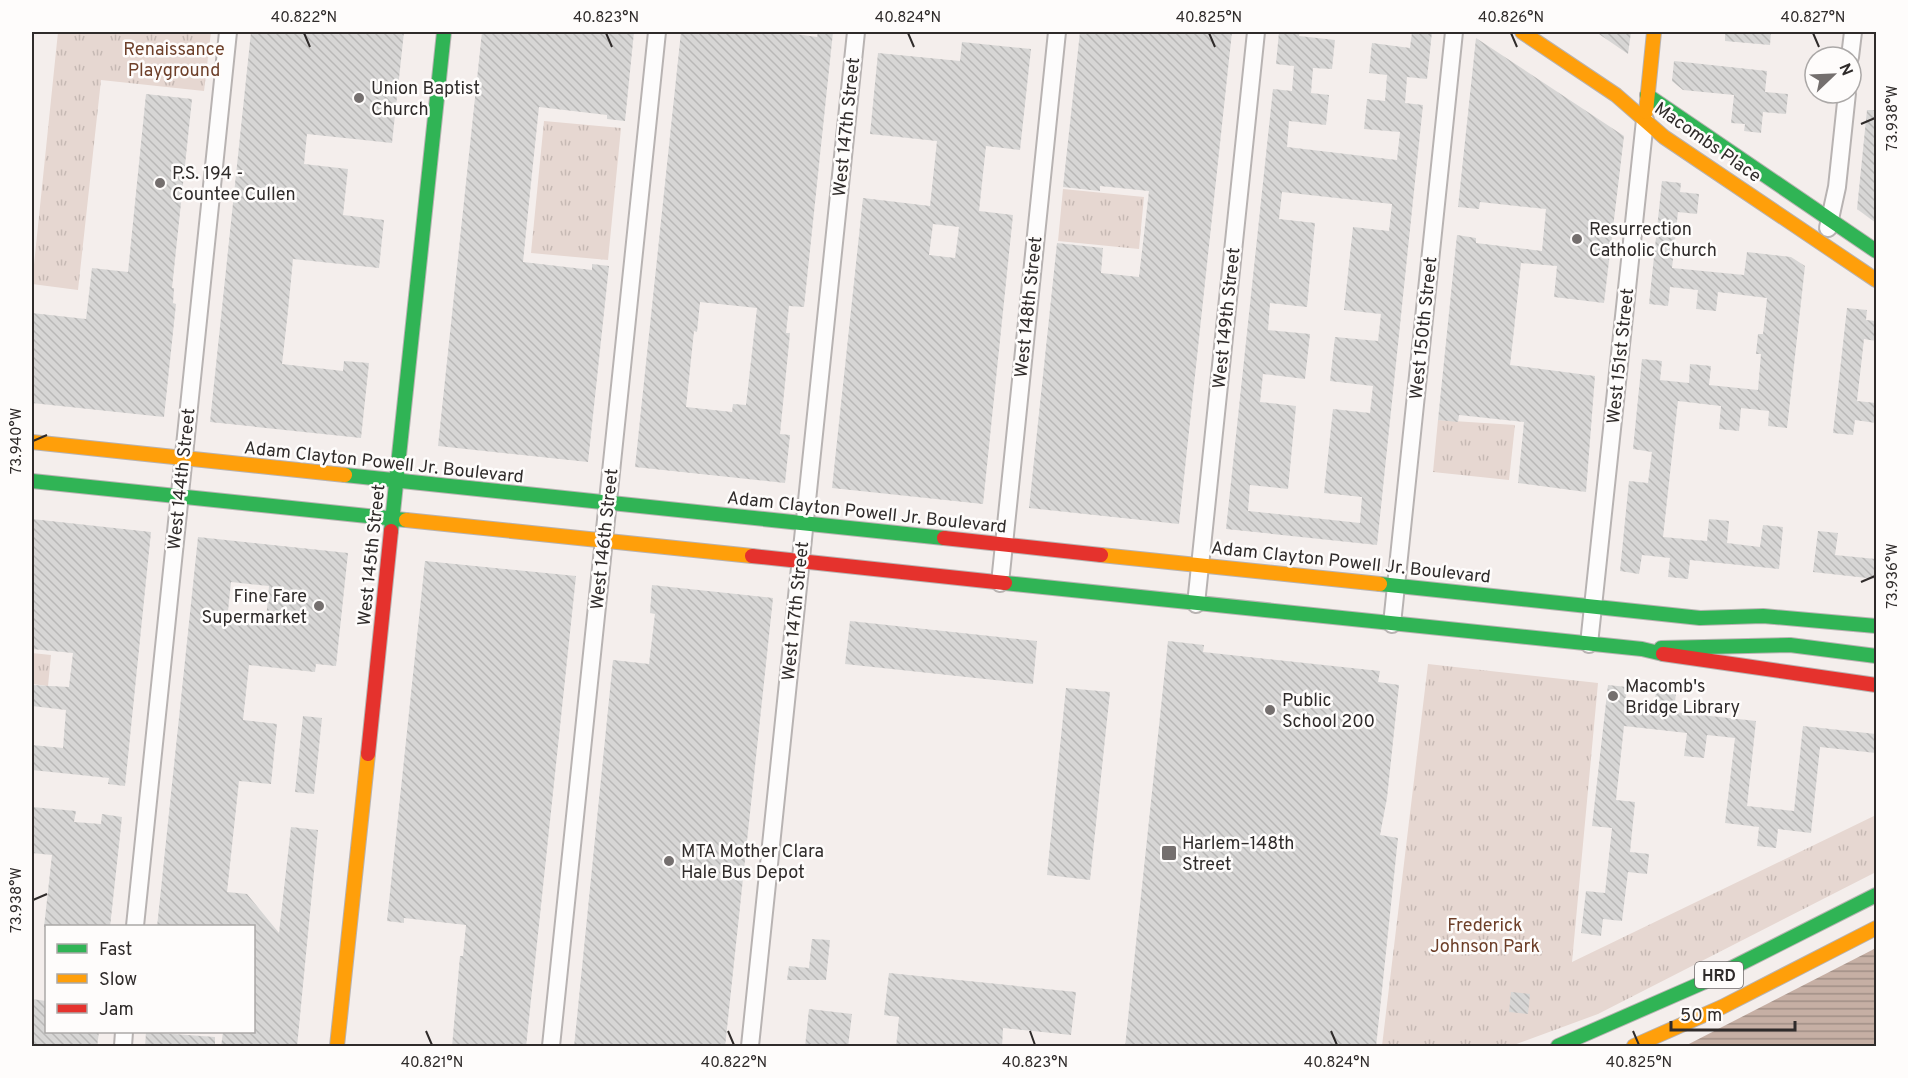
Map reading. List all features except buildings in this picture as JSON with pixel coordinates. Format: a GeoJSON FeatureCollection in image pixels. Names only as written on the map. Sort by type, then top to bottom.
{"type":"FeatureCollection","features":[{"type":"Feature","properties":{"kind":"main road","name":"West 145th Street"},"geometry":{"type":"LineString","coordinates":[[337,1047],[444,32]]}},
{"type":"Feature","properties":{"kind":"main road","name":"Macombs Place"},"geometry":{"type":"LineString","coordinates":[[1521,32],[1616,96],[1664,137],[1876,280]]}},
{"type":"Feature","properties":{"kind":"main road","name":"West 151st Street"},"geometry":{"type":"LineString","coordinates":[[1645,120],[1654,32]]}},
{"type":"Feature","properties":{"kind":"main road","name":"Macombs Place"},"geometry":{"type":"LineString","coordinates":[[1647,96],[1876,251]]}},
{"type":"Feature","properties":{"kind":"main road","name":"Adam Clayton Powell Jr. Boulevard"},"geometry":{"type":"LineString","coordinates":[[32,442],[1700,618],[1761,630],[1790,645]]}},
{"type":"Feature","properties":{"kind":"main road","name":"Adam Clayton Powell Jr. Boulevard"},"geometry":{"type":"LineString","coordinates":[[32,481],[1642,649],[1688,659],[1876,685]]}},
{"type":"Feature","properties":{"kind":"main road","name":"Adam Clayton Powell Jr. Boulevard"},"geometry":{"type":"LineString","coordinates":[[1700,618],[1763,616],[1876,626]]}},
{"type":"Feature","properties":{"kind":"main road","name":"Adam Clayton Powell Jr. Boulevard"},"geometry":{"type":"LineString","coordinates":[[1642,649],[1790,645],[1876,656]]}},
{"type":"Feature","properties":{"kind":"main road"},"geometry":{"type":"LineString","coordinates":[[1787,674],[1790,645]]}},
{"type":"Feature","properties":{"kind":"main road","name":"HRD"},"geometry":{"type":"LineString","coordinates":[[1558,1047],[1702,983],[1876,895]]}},
{"type":"Feature","properties":{"kind":"main road","name":"HRD"},"geometry":{"type":"LineString","coordinates":[[1634,1047],[1732,1002],[1876,928]]}},
{"type":"Feature","properties":{"kind":"street","name":"West 144th Street"},"geometry":{"type":"LineString","coordinates":[[135,925],[228,32]]}},
{"type":"Feature","properties":{"kind":"street","name":"West 146th Street"},"geometry":{"type":"LineString","coordinates":[[551,1047],[657,32]]}},
{"type":"Feature","properties":{"kind":"street","name":"West 147th Street"},"geometry":{"type":"LineString","coordinates":[[750,1047],[856,32]]}},
{"type":"Feature","properties":{"kind":"street","name":"West 148th Street"},"geometry":{"type":"LineString","coordinates":[[1000,583],[1057,32]]}},
{"type":"Feature","properties":{"kind":"street","name":"West 149th Street"},"geometry":{"type":"LineString","coordinates":[[1196,604],[1256,32]]}},
{"type":"Feature","properties":{"kind":"street","name":"West 150th Street"},"geometry":{"type":"LineString","coordinates":[[1392,624],[1454,32]]}},
{"type":"Feature","properties":{"kind":"street"},"geometry":{"type":"LineString","coordinates":[[1822,242],[1838,187],[1846,105]]}},
{"type":"Feature","properties":{"kind":"street","name":"West 151st Street"},"geometry":{"type":"LineString","coordinates":[[1589,644],[1645,120]]}},
{"type":"Feature","properties":{"kind":"green space","name":"Renaissance Playground"},"geometry":{"type":"Polygon","coordinates":[[[58,32],[211,32],[204,91],[101,80],[78,290],[32,284],[58,32]]]}},
{"type":"Feature","properties":{"kind":"green space"},"geometry":{"type":"Polygon","coordinates":[[[544,121],[621,128],[608,260],[531,253],[544,121]]]}},
{"type":"Feature","properties":{"kind":"green space"},"geometry":{"type":"Polygon","coordinates":[[[1063,189],[1144,197],[1139,249],[1058,241],[1063,189]]]}},
{"type":"Feature","properties":{"kind":"green space"},"geometry":{"type":"Polygon","coordinates":[[[1438,420],[1515,425],[1509,480],[1433,472],[1438,420]]]}},
{"type":"Feature","properties":{"kind":"green space"},"geometry":{"type":"Polygon","coordinates":[[[32,653],[51,655],[48,686],[32,684],[32,653]]]}},
{"type":"Feature","properties":{"kind":"green space","name":"Frederick Johnson Park"},"geometry":{"type":"Polygon","coordinates":[[[1428,664],[1598,683],[1572,962],[1876,815],[1876,872],[1598,1014],[1511,1046],[1382,1046],[1428,664]]]}},
{"type":"Feature","properties":{"kind":"shaded area"},"geometry":{"type":"Polygon","coordinates":[[[1876,948],[1876,1046],[1685,1046],[1876,948]]]}},
{"type":"Feature","properties":{"kind":"traffic: fast"},"geometry":{"type":"LineString","coordinates":[[391,531],[444,32]]}},
{"type":"Feature","properties":{"kind":"traffic: fast"},"geometry":{"type":"LineString","coordinates":[[1647,95],[1876,251]]}},
{"type":"Feature","properties":{"kind":"traffic: fast"},"geometry":{"type":"LineString","coordinates":[[345,475],[944,538]]}},
{"type":"Feature","properties":{"kind":"traffic: fast"},"geometry":{"type":"LineString","coordinates":[[32,481],[406,520]]}},
{"type":"Feature","properties":{"kind":"traffic: fast"},"geometry":{"type":"LineString","coordinates":[[1005,583],[1642,649],[1663,654]]}},
{"type":"Feature","properties":{"kind":"traffic: fast"},"geometry":{"type":"LineString","coordinates":[[1380,584],[1700,618],[1763,616],[1876,626]]}},
{"type":"Feature","properties":{"kind":"traffic: fast"},"geometry":{"type":"LineString","coordinates":[[1661,648],[1790,645],[1876,656]]}},
{"type":"Feature","properties":{"kind":"traffic: fast"},"geometry":{"type":"LineString","coordinates":[[1558,1046],[1702,983],[1876,895]]}},
{"type":"Feature","properties":{"kind":"traffic: slow"},"geometry":{"type":"LineString","coordinates":[[1522,32],[1616,95],[1664,137],[1876,280]]}},
{"type":"Feature","properties":{"kind":"traffic: slow"},"geometry":{"type":"LineString","coordinates":[[1646,112],[1654,32]]}},
{"type":"Feature","properties":{"kind":"traffic: slow"},"geometry":{"type":"LineString","coordinates":[[32,442],[345,475]]}},
{"type":"Feature","properties":{"kind":"traffic: slow"},"geometry":{"type":"LineString","coordinates":[[406,520],[752,556]]}},
{"type":"Feature","properties":{"kind":"traffic: slow"},"geometry":{"type":"LineString","coordinates":[[1101,555],[1380,584]]}},
{"type":"Feature","properties":{"kind":"traffic: slow"},"geometry":{"type":"LineString","coordinates":[[337,1046],[368,754]]}},
{"type":"Feature","properties":{"kind":"traffic: slow"},"geometry":{"type":"LineString","coordinates":[[1634,1046],[1722,1007],[1876,928]]}},
{"type":"Feature","properties":{"kind":"traffic: jam"},"geometry":{"type":"LineString","coordinates":[[368,754],[391,531]]}},
{"type":"Feature","properties":{"kind":"traffic: jam"},"geometry":{"type":"LineString","coordinates":[[944,538],[1101,555]]}},
{"type":"Feature","properties":{"kind":"traffic: jam"},"geometry":{"type":"LineString","coordinates":[[752,556],[1005,583]]}},
{"type":"Feature","properties":{"kind":"traffic: jam"},"geometry":{"type":"LineString","coordinates":[[1663,654],[1876,685]]}},
{"type":"Feature","properties":{"kind":"place","name":"Union Baptist Church"},"geometry":{"type":"Point","coordinates":[359,98]}},
{"type":"Feature","properties":{"kind":"place","name":"P.S. 194 - Countee Cullen"},"geometry":{"type":"Point","coordinates":[160,183]}},
{"type":"Feature","properties":{"kind":"place","name":"Resurrection Catholic Church"},"geometry":{"type":"Point","coordinates":[1577,239]}},
{"type":"Feature","properties":{"kind":"place","name":"Fine Fare Supermarket"},"geometry":{"type":"Point","coordinates":[319,606]}},
{"type":"Feature","properties":{"kind":"place","name":"Macomb's Bridge Library"},"geometry":{"type":"Point","coordinates":[1613,696]}},
{"type":"Feature","properties":{"kind":"place","name":"Public School 200"},"geometry":{"type":"Point","coordinates":[1270,710]}},
{"type":"Feature","properties":{"kind":"place","name":"Harlem–148th Street"},"geometry":{"type":"Point","coordinates":[1169,853]}},
{"type":"Feature","properties":{"kind":"place","name":"MTA Mother Clara Hale Bus Depot"},"geometry":{"type":"Point","coordinates":[669,861]}}]}
